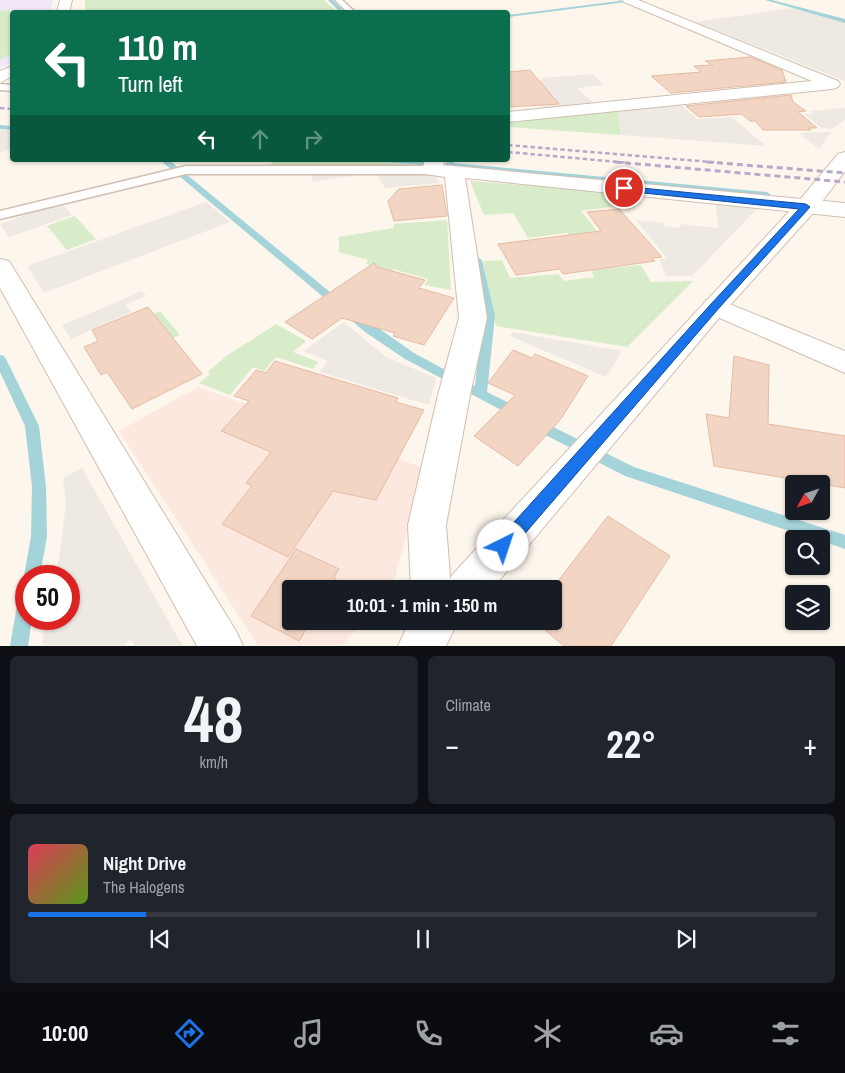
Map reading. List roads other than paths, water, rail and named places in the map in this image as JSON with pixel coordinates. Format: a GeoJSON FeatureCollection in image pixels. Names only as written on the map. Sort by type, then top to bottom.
{"type":"FeatureCollection","features":[{"type":"Feature","properties":{"kind":"street"},"geometry":{"type":"LineString","coordinates":[[628,0],[839,86]]}},
{"type":"Feature","properties":{"kind":"street"},"geometry":{"type":"LineString","coordinates":[[510,117],[839,86]]}},
{"type":"Feature","properties":{"kind":"street"},"geometry":{"type":"LineString","coordinates":[[474,580],[715,306],[806,207],[845,158]]}},
{"type":"Feature","properties":{"kind":"street"},"geometry":{"type":"LineString","coordinates":[[429,580],[427,525],[456,383],[473,318],[438,167],[845,210]]}},
{"type":"Feature","properties":{"kind":"street"},"geometry":{"type":"LineString","coordinates":[[0,266],[222,646]]}},
{"type":"Feature","properties":{"kind":"street"},"geometry":{"type":"LineString","coordinates":[[715,306],[845,363]]}},
{"type":"Feature","properties":{"kind":"lane"},"geometry":{"type":"LineString","coordinates":[[338,0],[349,10]]}},
{"type":"Feature","properties":{"kind":"lane"},"geometry":{"type":"LineString","coordinates":[[0,215],[186,170],[438,167]]}},
{"type":"Feature","properties":{"kind":"waterway"},"geometry":{"type":"LineString","coordinates":[[330,0],[340,10]]}},
{"type":"Feature","properties":{"kind":"waterway"},"geometry":{"type":"LineString","coordinates":[[510,16],[624,2],[620,0]]}},
{"type":"Feature","properties":{"kind":"waterway"},"geometry":{"type":"LineString","coordinates":[[767,0],[845,21]]}},
{"type":"Feature","properties":{"kind":"waterway"},"geometry":{"type":"LineString","coordinates":[[0,127],[10,128]]}},
{"type":"Feature","properties":{"kind":"waterway"},"geometry":{"type":"LineString","coordinates":[[166,162],[338,304]]}},
{"type":"Feature","properties":{"kind":"waterway"},"geometry":{"type":"LineString","coordinates":[[410,162],[437,164]]}},
{"type":"Feature","properties":{"kind":"waterway"},"geometry":{"type":"LineString","coordinates":[[450,162],[449,165],[767,195]]}},
{"type":"Feature","properties":{"kind":"waterway"},"geometry":{"type":"LineString","coordinates":[[477,260],[489,316],[480,394]]}},
{"type":"Feature","properties":{"kind":"waterway"},"geometry":{"type":"LineString","coordinates":[[350,314],[409,356],[516,413]]}},
{"type":"Feature","properties":{"kind":"waterway"},"geometry":{"type":"LineString","coordinates":[[0,359],[32,426],[39,487],[39,536],[34,565]]}},
{"type":"Feature","properties":{"kind":"waterway"},"geometry":{"type":"LineString","coordinates":[[537,424],[630,472],[845,542]]}},
{"type":"Feature","properties":{"kind":"waterway"},"geometry":{"type":"LineString","coordinates":[[19,646],[22,630]]}},
{"type":"Feature","properties":{"kind":"railway"},"geometry":{"type":"LineString","coordinates":[[0,108],[10,109]]}},
{"type":"Feature","properties":{"kind":"railway"},"geometry":{"type":"LineString","coordinates":[[510,145],[722,163]]}},
{"type":"Feature","properties":{"kind":"railway"},"geometry":{"type":"LineString","coordinates":[[510,152],[629,163]]}},
{"type":"Feature","properties":{"kind":"railway"},"geometry":{"type":"LineString","coordinates":[[615,162],[845,182]]}},
{"type":"Feature","properties":{"kind":"railway"},"geometry":{"type":"LineString","coordinates":[[707,162],[845,173]]}}]}
